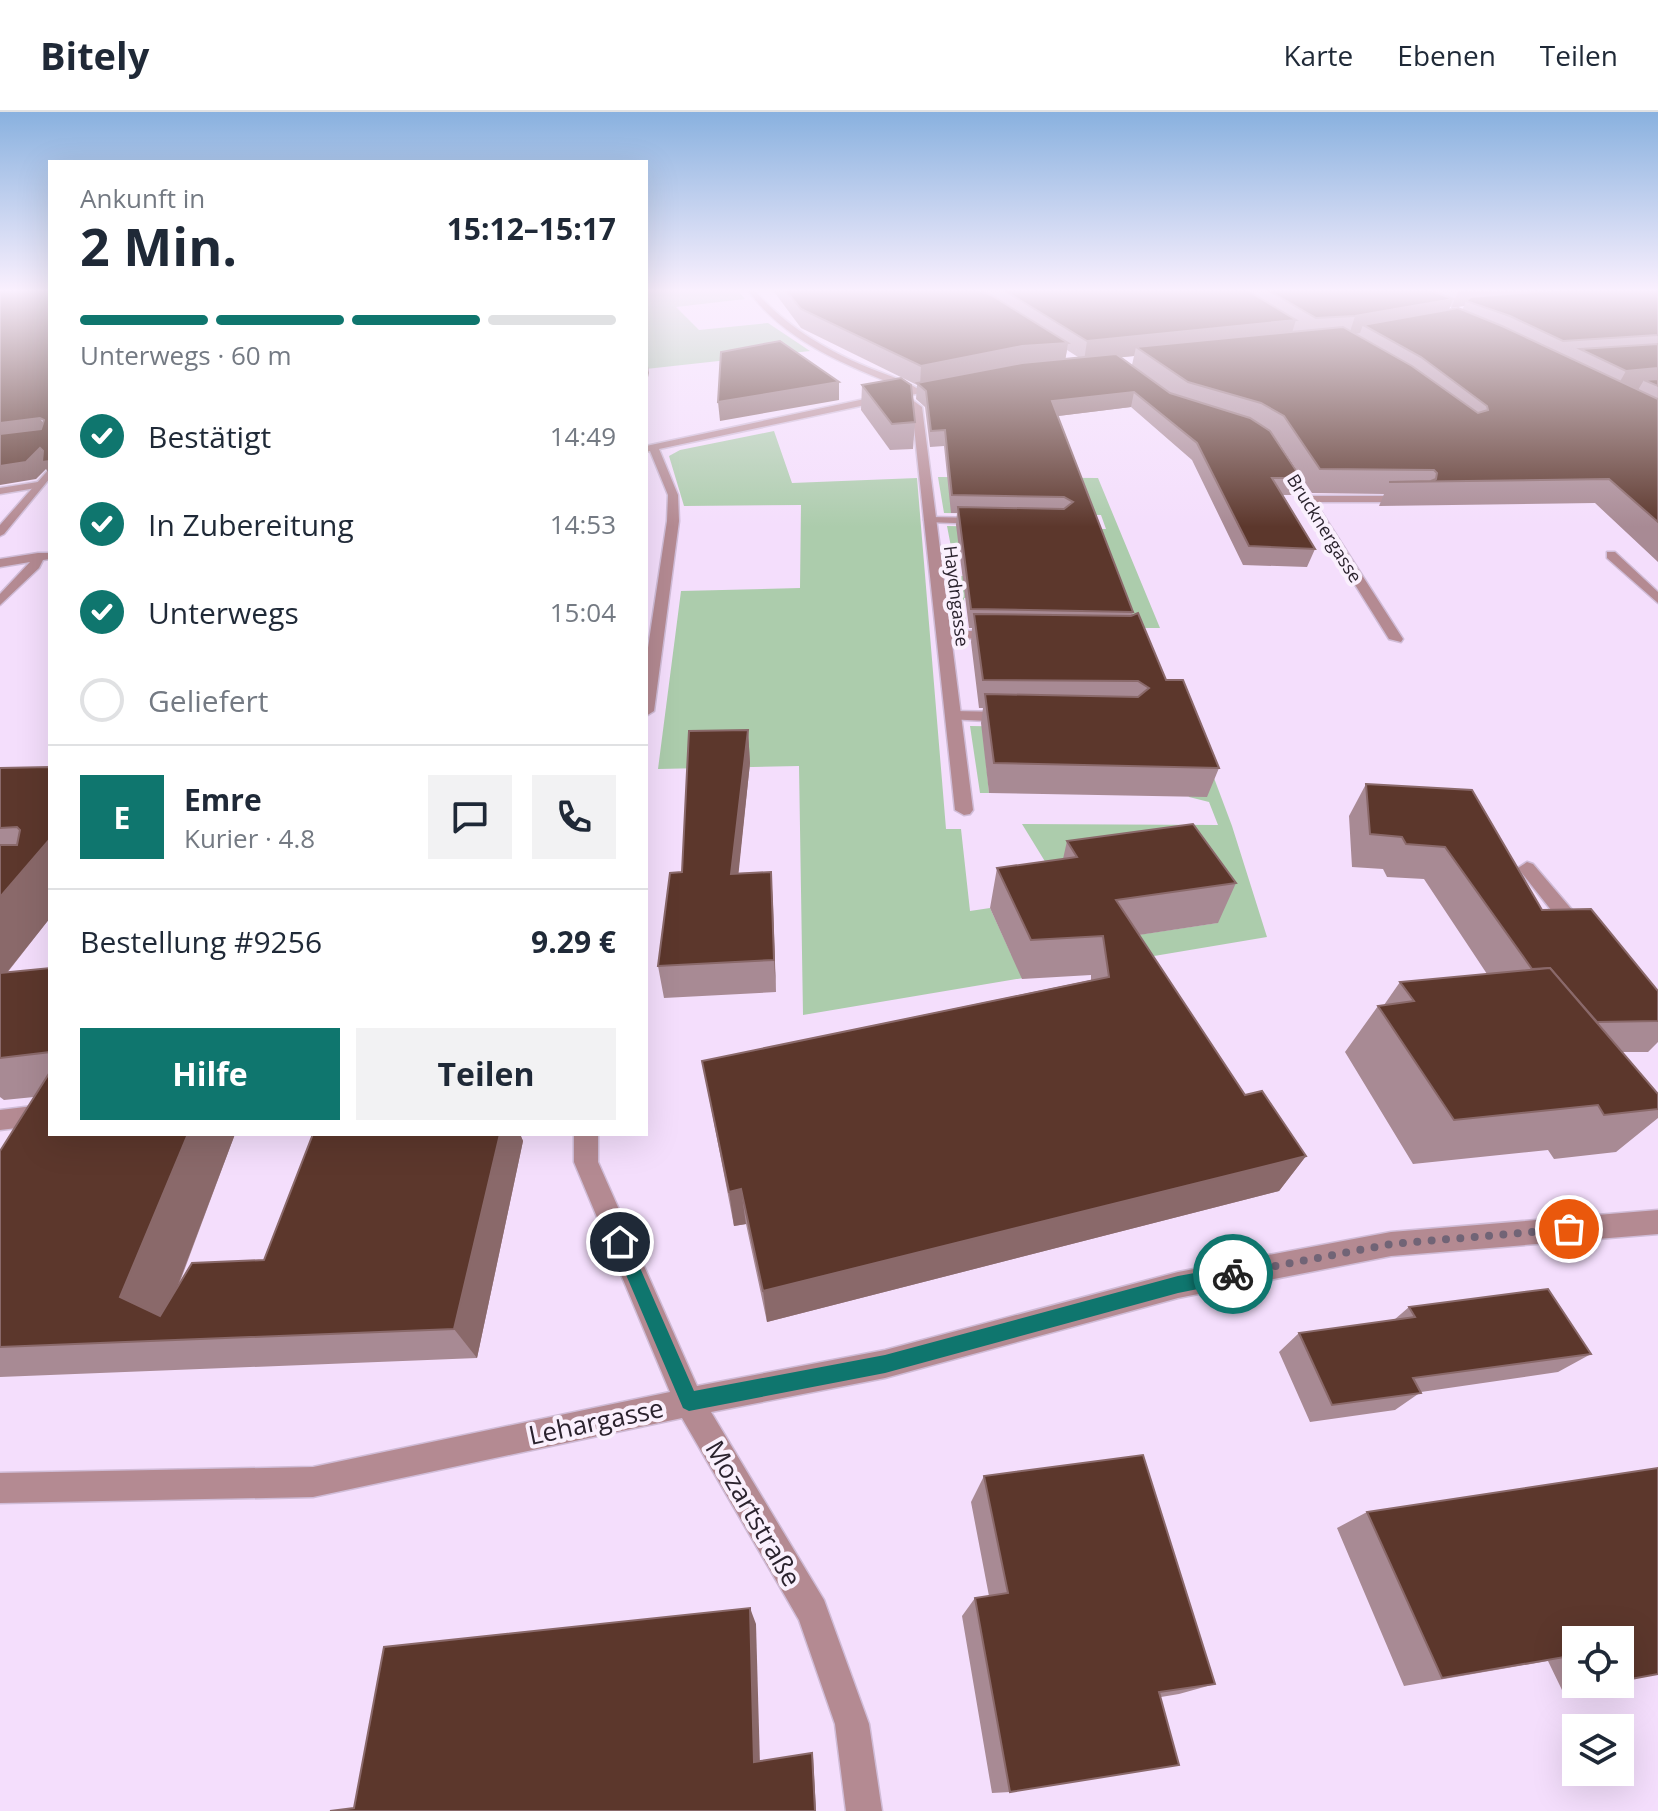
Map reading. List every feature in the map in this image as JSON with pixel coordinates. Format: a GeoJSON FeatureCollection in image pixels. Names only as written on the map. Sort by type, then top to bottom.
{"type":"FeatureCollection","features":[{"type":"Feature","properties":{"kind":"street"},"geometry":{"type":"LineString","coordinates":[[867,368],[918,391]]}},
{"type":"Feature","properties":{"kind":"street"},"geometry":{"type":"LineString","coordinates":[[648,697],[673,521],[673,495],[650,449],[955,383]]}},
{"type":"Feature","properties":{"kind":"street","name":"Haydngasse"},"geometry":{"type":"LineString","coordinates":[[900,395],[917,407],[964,810]]}},
{"type":"Feature","properties":{"kind":"street","name":"Brucknergasse"},"geometry":{"type":"LineString","coordinates":[[1278,455],[1396,639]]}},
{"type":"Feature","properties":{"kind":"street"},"geometry":{"type":"LineString","coordinates":[[0,532],[48,473]]}},
{"type":"Feature","properties":{"kind":"street"},"geometry":{"type":"LineString","coordinates":[[0,491],[38,485]]}},
{"type":"Feature","properties":{"kind":"street"},"geometry":{"type":"LineString","coordinates":[[1307,499],[1419,499]]}},
{"type":"Feature","properties":{"kind":"street"},"geometry":{"type":"LineString","coordinates":[[930,520],[988,521]]}},
{"type":"Feature","properties":{"kind":"street"},"geometry":{"type":"LineString","coordinates":[[1611,555],[1658,599]]}},
{"type":"Feature","properties":{"kind":"street"},"geometry":{"type":"LineString","coordinates":[[0,563],[44,556]]}},
{"type":"Feature","properties":{"kind":"street"},"geometry":{"type":"LineString","coordinates":[[0,601],[44,556]]}},
{"type":"Feature","properties":{"kind":"street"},"geometry":{"type":"LineString","coordinates":[[944,635],[1004,635]]}},
{"type":"Feature","properties":{"kind":"street"},"geometry":{"type":"LineString","coordinates":[[953,716],[1027,717]]}},
{"type":"Feature","properties":{"kind":"street"},"geometry":{"type":"LineString","coordinates":[[1527,868],[1588,942]]}},
{"type":"Feature","properties":{"kind":"street"},"geometry":{"type":"LineString","coordinates":[[0,1120],[48,1114]]}},
{"type":"Feature","properties":{"kind":"street","name":"Mozartstraße"},"geometry":{"type":"LineString","coordinates":[[586,1136],[586,1162],[689,1402],[812,1612],[852,1724],[864,1811]]}},
{"type":"Feature","properties":{"kind":"street","name":"Lehargasse"},"geometry":{"type":"LineString","coordinates":[[0,1488],[313,1482],[885,1364],[1178,1285],[1375,1246],[1658,1222]]}},
{"type":"Feature","properties":{"kind":"green space"},"geometry":{"type":"Polygon","coordinates":[[[774,431],[792,483],[917,478],[946,829],[961,829],[970,911],[990,908],[1011,954],[1217,923],[1057,881],[1022,824],[1218,825],[1209,802],[1189,797],[1174,756],[985,752],[989,793],[980,793],[970,726],[1196,730],[1232,826],[1267,937],[803,1015],[799,766],[658,769],[681,591],[800,588],[801,505],[684,506],[669,456],[680,450],[774,431]]]}},
{"type":"Feature","properties":{"kind":"green space"},"geometry":{"type":"Polygon","coordinates":[[[938,477],[1098,478],[1160,628],[1127,628],[1024,599],[964,598],[966,625],[958,625],[949,576],[980,576],[976,552],[952,552],[947,526],[1106,529],[1101,515],[944,513],[938,477]]]}},
{"type":"Feature","properties":{"kind":"building"},"geometry":{"type":"Polygon","coordinates":[[[0,368],[48,368],[48,461],[42,462],[43,451],[40,448],[26,462],[0,466],[0,434],[41,429],[44,420],[0,423],[0,368]]]}},
{"type":"Feature","properties":{"kind":"building"},"geometry":{"type":"Polygon","coordinates":[[[720,368],[819,368],[839,382],[718,402],[720,368]]]}},
{"type":"Feature","properties":{"kind":"building"},"geometry":{"type":"Polygon","coordinates":[[[994,368],[1136,368],[1170,393],[1250,418],[1270,431],[1301,478],[1272,478],[1315,549],[1249,546],[1197,443],[1134,392],[1052,401],[1133,612],[971,609],[958,507],[1064,509],[1073,502],[1064,497],[952,495],[945,430],[931,431],[926,391],[917,383],[994,368]]]}},
{"type":"Feature","properties":{"kind":"building"},"geometry":{"type":"Polygon","coordinates":[[[1168,368],[1415,368],[1478,413],[1488,410],[1487,406],[1436,368],[1592,368],[1658,399],[1658,522],[1609,479],[1389,482],[1431,481],[1436,479],[1437,473],[1434,470],[1320,469],[1284,416],[1261,403],[1188,382],[1168,368]]]}},
{"type":"Feature","properties":{"kind":"building"},"geometry":{"type":"Polygon","coordinates":[[[1620,368],[1655,368],[1626,371],[1620,368]]]}},
{"type":"Feature","properties":{"kind":"building"},"geometry":{"type":"Polygon","coordinates":[[[901,378],[911,385],[915,422],[892,424],[862,385],[901,378]]]}},
{"type":"Feature","properties":{"kind":"building"},"geometry":{"type":"Polygon","coordinates":[[[1658,379],[1658,386],[1644,380],[1658,379]]]}},
{"type":"Feature","properties":{"kind":"building"},"geometry":{"type":"Polygon","coordinates":[[[1138,613],[1166,680],[1183,680],[1219,768],[994,763],[985,694],[1138,697],[1149,688],[1138,681],[983,680],[974,614],[1131,616],[1138,613]]]}},
{"type":"Feature","properties":{"kind":"building"},"geometry":{"type":"Polygon","coordinates":[[[748,730],[731,874],[771,872],[774,960],[658,966],[670,873],[682,872],[689,731],[748,730]]]}},
{"type":"Feature","properties":{"kind":"building"},"geometry":{"type":"Polygon","coordinates":[[[48,767],[48,841],[0,897],[0,845],[17,845],[20,830],[17,827],[0,828],[0,768],[48,767]]]}},
{"type":"Feature","properties":{"kind":"building"},"geometry":{"type":"Polygon","coordinates":[[[1366,784],[1472,790],[1542,910],[1591,909],[1658,991],[1658,1021],[1597,1022],[1550,968],[1532,969],[1445,847],[1406,844],[1402,837],[1370,834],[1366,784]]]}},
{"type":"Feature","properties":{"kind":"building"},"geometry":{"type":"Polygon","coordinates":[[[1193,824],[1236,883],[1116,900],[1245,1095],[1262,1091],[1306,1156],[763,1291],[741,1189],[729,1192],[702,1061],[1109,977],[1103,936],[1031,940],[997,868],[1077,857],[1067,841],[1193,824]]]}},
{"type":"Feature","properties":{"kind":"building"},"geometry":{"type":"Polygon","coordinates":[[[48,968],[48,1052],[0,1058],[0,973],[48,968]]]}},
{"type":"Feature","properties":{"kind":"building"},"geometry":{"type":"Polygon","coordinates":[[[1550,968],[1658,1094],[1658,1109],[1604,1115],[1598,1105],[1454,1120],[1378,1006],[1414,1001],[1400,982],[1550,968]]]}},
{"type":"Feature","properties":{"kind":"building"},"geometry":{"type":"Polygon","coordinates":[[[48,1075],[48,1136],[187,1136],[120,1297],[160,1316],[192,1263],[264,1260],[312,1136],[500,1136],[454,1329],[0,1347],[0,1151],[48,1075]]]}},
{"type":"Feature","properties":{"kind":"building"},"geometry":{"type":"Polygon","coordinates":[[[1548,1289],[1591,1354],[1413,1378],[1421,1393],[1332,1405],[1299,1333],[1415,1317],[1409,1307],[1548,1289]]]}},
{"type":"Feature","properties":{"kind":"building"},"geometry":{"type":"Polygon","coordinates":[[[1143,1455],[1215,1684],[1159,1692],[1179,1765],[1010,1792],[975,1598],[1008,1593],[984,1476],[1143,1455]]]}},
{"type":"Feature","properties":{"kind":"building"},"geometry":{"type":"Polygon","coordinates":[[[1658,1468],[1658,1674],[1634,1678],[1634,1626],[1562,1626],[1562,1657],[1442,1678],[1367,1512],[1658,1468]]]}},
{"type":"Feature","properties":{"kind":"building"},"geometry":{"type":"Polygon","coordinates":[[[750,1608],[754,1762],[812,1753],[815,1811],[330,1811],[354,1808],[384,1647],[750,1608]]]}},
{"type":"Feature","properties":{"kind":"way so far"},"geometry":{"type":"LineString","coordinates":[[1233,1274],[1391,1244],[1569,1229]]}},
{"type":"Feature","properties":{"kind":"route"},"geometry":{"type":"LineString","coordinates":[[620,1242],[689,1402],[885,1364],[1178,1285],[1233,1274]]}}]}
